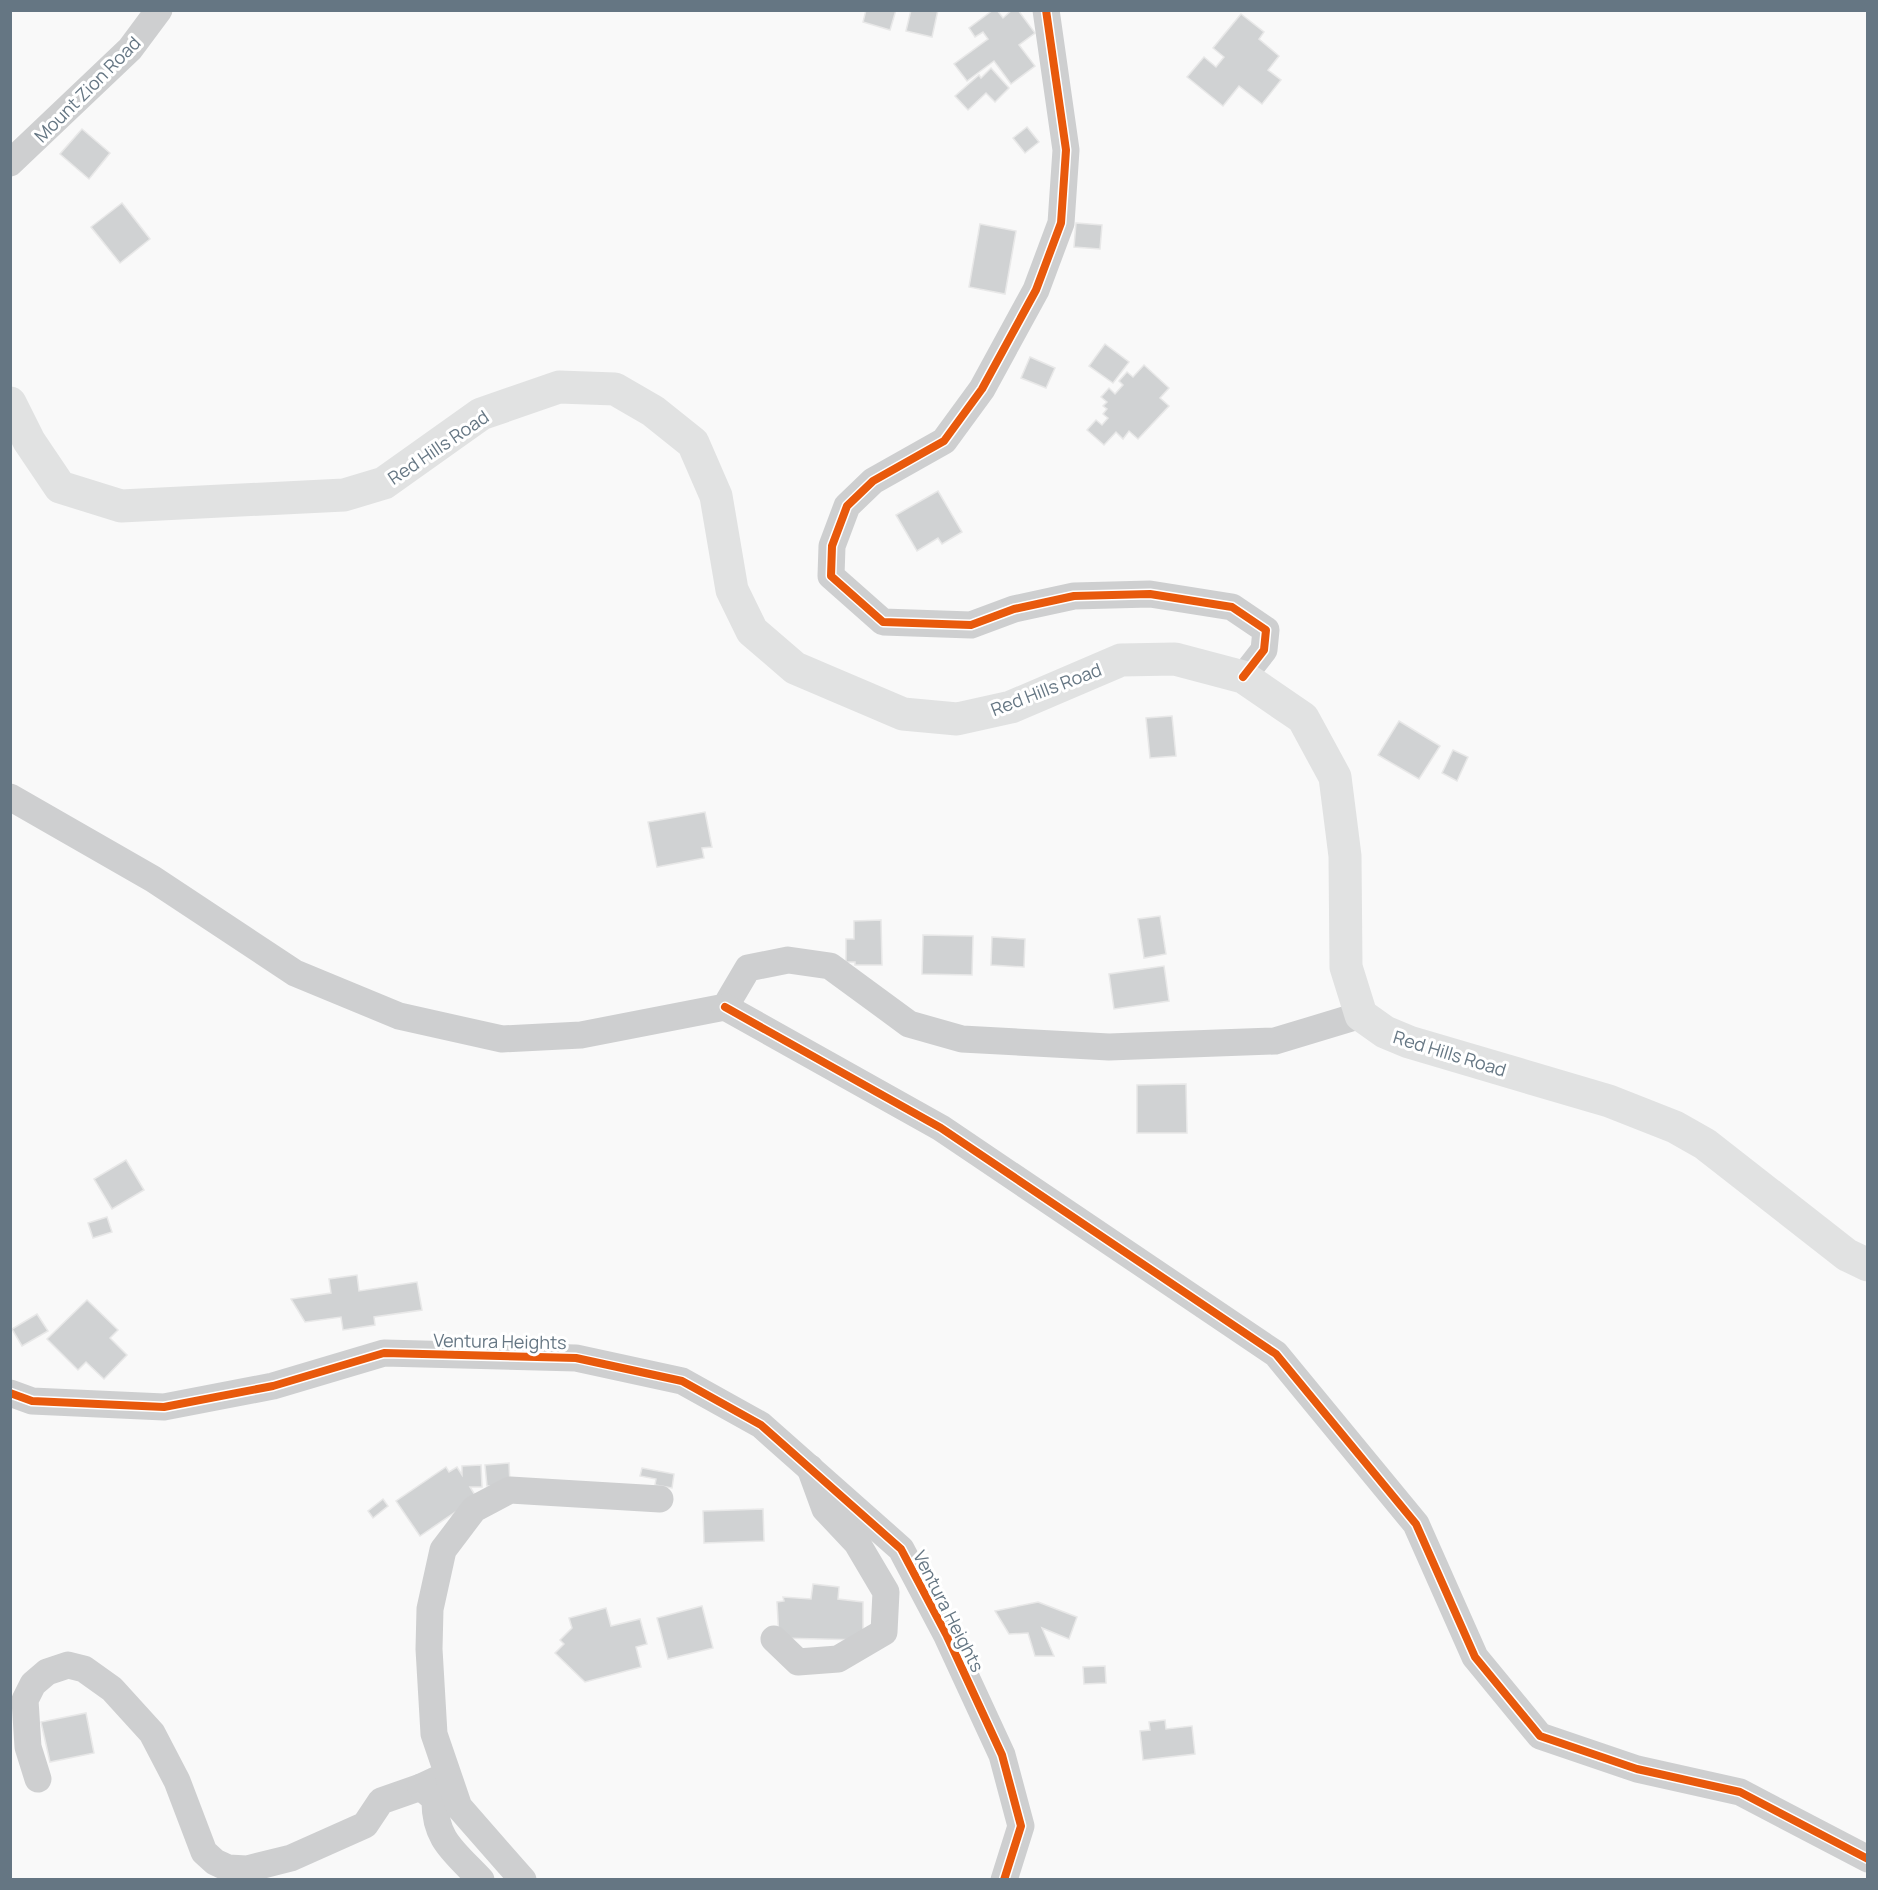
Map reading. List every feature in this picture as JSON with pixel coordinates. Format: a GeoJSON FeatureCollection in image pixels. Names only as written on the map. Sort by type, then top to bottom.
{"type":"FeatureCollection","features":[{"type":"Feature","properties":{"kind":"main road","name":"Red Hills Road"},"geometry":{"type":"LineString","coordinates":[[10,403],[29,441],[60,488],[122,506],[344,495],[384,483],[482,414],[559,387],[615,389],[653,411],[693,443],[716,496],[732,590],[752,631],[795,668],[903,714],[957,719],[1011,706],[1122,660],[1174,659],[1243,677],[1303,718],[1335,777],[1345,856],[1346,967],[1361,1015],[1385,1032],[1409,1042],[1609,1101],[1675,1127],[1705,1144],[1847,1256],[1868,1265]]}},
{"type":"Feature","properties":{"kind":"street","name":"Mount Zion Road"},"geometry":{"type":"LineString","coordinates":[[10,163],[130,49],[159,10]]}},
{"type":"Feature","properties":{"kind":"street"},"geometry":{"type":"LineString","coordinates":[[1046,10],[1066,150],[1060,223],[1035,291],[982,389],[944,441],[873,481],[847,506],[832,546],[831,576],[883,622],[971,625],[1014,609],[1074,596],[1150,594],[1233,607],[1266,630],[1264,650],[1243,677]]}},
{"type":"Feature","properties":{"kind":"street"},"geometry":{"type":"LineString","coordinates":[[10,797],[153,879],[295,973],[399,1016],[502,1039],[581,1035],[725,1007],[941,1128],[1276,1354],[1416,1524],[1475,1657],[1540,1736],[1637,1769],[1740,1792],[1868,1859]]}},
{"type":"Feature","properties":{"kind":"street"},"geometry":{"type":"LineString","coordinates":[[725,1007],[748,968],[788,960],[830,966],[909,1024],[962,1039],[1109,1047],[1275,1041],[1361,1015]]}},
{"type":"Feature","properties":{"kind":"street","name":"Ventura Heights"},"geometry":{"type":"LineString","coordinates":[[10,1393],[32,1401],[164,1407],[273,1386],[384,1353],[576,1358],[682,1381],[761,1425],[901,1549],[947,1636],[1002,1755],[1021,1826],[1004,1880]]}},
{"type":"Feature","properties":{"kind":"street"},"geometry":{"type":"LineString","coordinates":[[774,1639],[798,1662],[838,1659],[884,1632],[886,1592],[857,1543],[825,1509],[810,1467]]}},
{"type":"Feature","properties":{"kind":"street"},"geometry":{"type":"LineString","coordinates":[[523,1880],[459,1807],[434,1734],[429,1649],[430,1609],[443,1550],[474,1509],[510,1490],[660,1499]]}},
{"type":"Feature","properties":{"kind":"street"},"geometry":{"type":"LineString","coordinates":[[38,1779],[28,1747],[25,1700],[33,1683],[47,1672],[68,1665],[84,1669],[112,1689],[152,1733],[177,1781],[204,1852],[215,1862],[228,1868],[247,1869],[291,1858],[365,1825],[381,1801],[448,1775]]}},
{"type":"Feature","properties":{"kind":"street"},"geometry":{"type":"LineString","coordinates":[[421,1787],[435,1799],[435,1819],[444,1841],[481,1880]]}},
{"type":"Feature","properties":{"kind":"building"},"geometry":{"type":"Polygon","coordinates":[[[866,10],[896,10],[890,30],[863,22],[866,10]]]}},
{"type":"Feature","properties":{"kind":"building"},"geometry":{"type":"Polygon","coordinates":[[[911,10],[938,10],[932,37],[906,31],[911,10]]]}},
{"type":"Feature","properties":{"kind":"building"},"geometry":{"type":"Polygon","coordinates":[[[993,10],[997,10],[1003,18],[1012,10],[1018,10],[1035,33],[1019,45],[1035,66],[1011,84],[994,61],[967,81],[954,64],[988,39],[983,32],[975,37],[969,28],[993,10]]]}},
{"type":"Feature","properties":{"kind":"building"},"geometry":{"type":"Polygon","coordinates":[[[1241,14],[1264,32],[1259,39],[1279,56],[1268,70],[1281,80],[1262,104],[1239,86],[1223,106],[1187,77],[1204,57],[1216,67],[1224,57],[1213,48],[1241,14]]]}},
{"type":"Feature","properties":{"kind":"building"},"geometry":{"type":"Polygon","coordinates":[[[991,68],[1009,88],[995,102],[986,93],[968,110],[955,96],[979,75],[981,78],[991,68]]]}},
{"type":"Feature","properties":{"kind":"building"},"geometry":{"type":"Polygon","coordinates":[[[1027,127],[1039,142],[1025,153],[1013,138],[1027,127]]]}},
{"type":"Feature","properties":{"kind":"building"},"geometry":{"type":"Polygon","coordinates":[[[82,129],[110,153],[89,179],[60,154],[82,129]]]}},
{"type":"Feature","properties":{"kind":"building"},"geometry":{"type":"Polygon","coordinates":[[[122,203],[150,239],[120,263],[91,227],[122,203]]]}},
{"type":"Feature","properties":{"kind":"building"},"geometry":{"type":"Polygon","coordinates":[[[1076,223],[1102,225],[1100,249],[1074,247],[1076,223]]]}},
{"type":"Feature","properties":{"kind":"building"},"geometry":{"type":"Polygon","coordinates":[[[980,224],[1016,231],[1005,294],[969,287],[980,224]]]}},
{"type":"Feature","properties":{"kind":"building"},"geometry":{"type":"Polygon","coordinates":[[[1105,344],[1129,362],[1113,383],[1089,366],[1105,344]]]}},
{"type":"Feature","properties":{"kind":"building"},"geometry":{"type":"Polygon","coordinates":[[[1030,357],[1055,368],[1046,388],[1021,378],[1030,357]]]}},
{"type":"Feature","properties":{"kind":"building"},"geometry":{"type":"Polygon","coordinates":[[[1144,365],[1169,388],[1160,398],[1169,406],[1138,439],[1129,431],[1123,439],[1116,432],[1104,445],[1087,430],[1096,420],[1102,425],[1108,418],[1103,414],[1107,409],[1103,406],[1107,402],[1101,397],[1109,388],[1115,394],[1123,385],[1119,381],[1127,372],[1133,377],[1144,365]]]}},
{"type":"Feature","properties":{"kind":"building"},"geometry":{"type":"Polygon","coordinates":[[[938,491],[962,532],[942,544],[938,538],[917,551],[896,515],[938,491]]]}},
{"type":"Feature","properties":{"kind":"building"},"geometry":{"type":"Polygon","coordinates":[[[1172,716],[1176,756],[1150,758],[1146,718],[1172,716]]]}},
{"type":"Feature","properties":{"kind":"building"},"geometry":{"type":"Polygon","coordinates":[[[1399,721],[1440,746],[1419,779],[1378,755],[1399,721]]]}},
{"type":"Feature","properties":{"kind":"building"},"geometry":{"type":"Polygon","coordinates":[[[1453,750],[1468,757],[1457,781],[1442,773],[1453,750]]]}},
{"type":"Feature","properties":{"kind":"building"},"geometry":{"type":"Polygon","coordinates":[[[705,812],[712,847],[702,848],[704,858],[657,867],[648,822],[705,812]]]}},
{"type":"Feature","properties":{"kind":"building"},"geometry":{"type":"Polygon","coordinates":[[[1160,916],[1166,954],[1144,958],[1138,919],[1160,916]]]}},
{"type":"Feature","properties":{"kind":"building"},"geometry":{"type":"Polygon","coordinates":[[[881,920],[882,965],[855,965],[855,962],[846,962],[846,939],[854,939],[854,921],[881,920]]]}},
{"type":"Feature","properties":{"kind":"building"},"geometry":{"type":"Polygon","coordinates":[[[923,935],[973,936],[972,975],[922,974],[923,935]]]}},
{"type":"Feature","properties":{"kind":"building"},"geometry":{"type":"Polygon","coordinates":[[[992,937],[1025,939],[1024,967],[991,965],[992,937]]]}},
{"type":"Feature","properties":{"kind":"building"},"geometry":{"type":"Polygon","coordinates":[[[1164,966],[1169,1001],[1114,1009],[1109,974],[1164,966]]]}},
{"type":"Feature","properties":{"kind":"building"},"geometry":{"type":"Polygon","coordinates":[[[1186,1084],[1187,1133],[1137,1133],[1137,1085],[1186,1084]]]}},
{"type":"Feature","properties":{"kind":"building"},"geometry":{"type":"Polygon","coordinates":[[[126,1160],[144,1190],[112,1209],[94,1179],[126,1160]]]}},
{"type":"Feature","properties":{"kind":"building"},"geometry":{"type":"Polygon","coordinates":[[[107,1217],[112,1232],[93,1238],[88,1223],[107,1217]]]}},
{"type":"Feature","properties":{"kind":"building"},"geometry":{"type":"Polygon","coordinates":[[[357,1275],[359,1291],[417,1282],[422,1310],[374,1317],[375,1325],[343,1330],[341,1317],[305,1322],[291,1299],[331,1293],[329,1279],[357,1275]]]}},
{"type":"Feature","properties":{"kind":"building"},"geometry":{"type":"Polygon","coordinates":[[[87,1300],[118,1330],[110,1338],[127,1355],[104,1379],[86,1362],[78,1370],[47,1339],[87,1300]]]}},
{"type":"Feature","properties":{"kind":"building"},"geometry":{"type":"Polygon","coordinates":[[[37,1314],[48,1331],[22,1346],[12,1329],[37,1314]]]}},
{"type":"Feature","properties":{"kind":"building"},"geometry":{"type":"Polygon","coordinates":[[[509,1463],[510,1485],[487,1486],[485,1465],[509,1463]]]}},
{"type":"Feature","properties":{"kind":"building"},"geometry":{"type":"Polygon","coordinates":[[[481,1465],[482,1487],[470,1487],[475,1495],[470,1502],[420,1536],[396,1501],[446,1467],[449,1472],[457,1467],[462,1475],[462,1466],[481,1465]]]}},
{"type":"Feature","properties":{"kind":"building"},"geometry":{"type":"Polygon","coordinates":[[[642,1468],[674,1474],[672,1488],[655,1485],[656,1479],[640,1476],[642,1468]]]}},
{"type":"Feature","properties":{"kind":"building"},"geometry":{"type":"Polygon","coordinates":[[[383,1499],[388,1506],[373,1518],[368,1511],[383,1499]]]}},
{"type":"Feature","properties":{"kind":"building"},"geometry":{"type":"Polygon","coordinates":[[[763,1509],[764,1541],[704,1543],[703,1511],[763,1509]]]}},
{"type":"Feature","properties":{"kind":"building"},"geometry":{"type":"Polygon","coordinates":[[[813,1584],[839,1587],[838,1599],[863,1602],[863,1640],[779,1638],[777,1602],[784,1601],[783,1597],[811,1599],[813,1584]]]}},
{"type":"Feature","properties":{"kind":"building"},"geometry":{"type":"Polygon","coordinates":[[[1038,1602],[1077,1617],[1069,1639],[1042,1628],[1054,1656],[1035,1656],[1028,1633],[1009,1634],[995,1611],[1038,1602]]]}},
{"type":"Feature","properties":{"kind":"building"},"geometry":{"type":"Polygon","coordinates":[[[702,1606],[713,1648],[668,1659],[657,1618],[702,1606]]]}},
{"type":"Feature","properties":{"kind":"building"},"geometry":{"type":"Polygon","coordinates":[[[606,1608],[611,1626],[640,1619],[647,1644],[636,1647],[641,1667],[585,1682],[555,1653],[564,1644],[560,1640],[572,1628],[569,1618],[606,1608]]]}},
{"type":"Feature","properties":{"kind":"building"},"geometry":{"type":"Polygon","coordinates":[[[1105,1666],[1106,1683],[1084,1684],[1083,1667],[1105,1666]]]}},
{"type":"Feature","properties":{"kind":"building"},"geometry":{"type":"Polygon","coordinates":[[[86,1713],[94,1753],[50,1762],[41,1722],[86,1713]]]}},
{"type":"Feature","properties":{"kind":"building"},"geometry":{"type":"Polygon","coordinates":[[[1165,1720],[1166,1729],[1192,1726],[1195,1754],[1143,1760],[1140,1731],[1150,1730],[1149,1722],[1165,1720]]]}},
{"type":"Feature","properties":{"kind":"cycle path"},"geometry":{"type":"LineString","coordinates":[[1046,10],[1066,150],[1061,223],[1036,290],[982,389],[944,441],[873,481],[847,506],[832,546],[831,576],[883,622],[971,625],[1014,609],[1074,596],[1150,594],[1232,607],[1266,630],[1264,650],[1243,677]]}},
{"type":"Feature","properties":{"kind":"cycle path"},"geometry":{"type":"LineString","coordinates":[[725,1007],[941,1128],[1276,1354],[1416,1524],[1475,1657],[1540,1736],[1637,1769],[1740,1792],[1868,1859]]}},
{"type":"Feature","properties":{"kind":"cycle path"},"geometry":{"type":"LineString","coordinates":[[10,1393],[32,1401],[164,1407],[273,1386],[384,1353],[576,1358],[682,1381],[761,1425],[901,1549],[947,1636],[1002,1755],[1021,1826],[1004,1880]]}}]}
